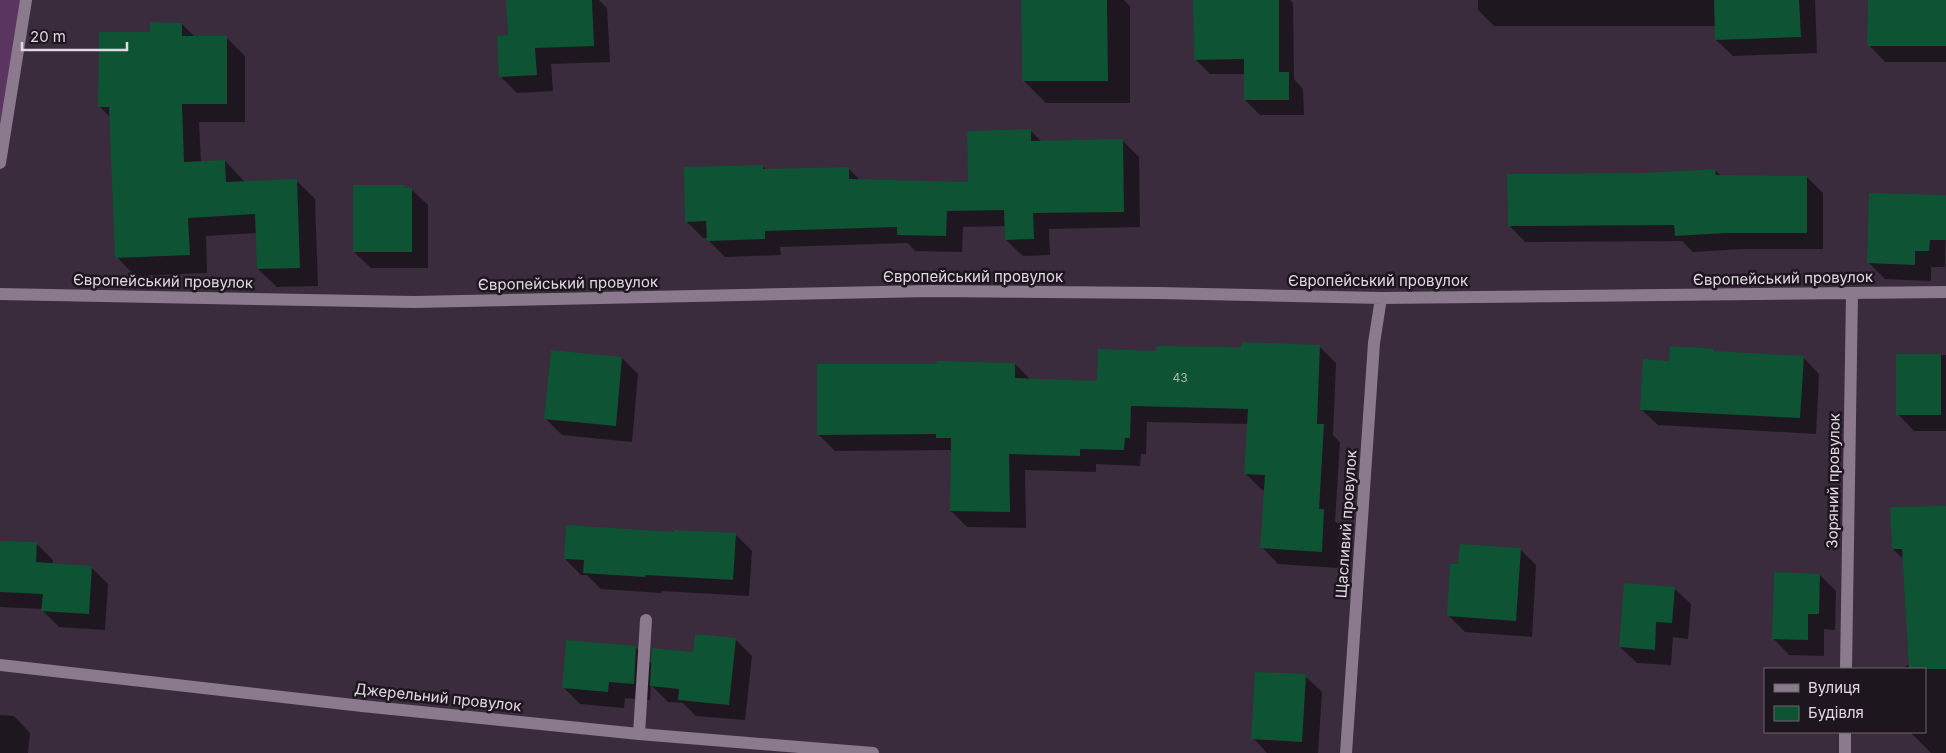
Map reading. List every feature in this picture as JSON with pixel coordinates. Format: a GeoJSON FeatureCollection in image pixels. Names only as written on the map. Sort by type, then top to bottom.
{"type":"FeatureCollection","features":[{"type":"Feature","properties":{"kind":"street"},"geometry":{"type":"LineString","coordinates":[[0,163],[26,0]]}},
{"type":"Feature","properties":{"kind":"street","name":"Європейський провулок"},"geometry":{"type":"LineString","coordinates":[[0,294],[414,302],[929,291],[1159,293],[1381,298],[1946,292]]}},
{"type":"Feature","properties":{"kind":"street","name":"Зоряний провулок"},"geometry":{"type":"LineString","coordinates":[[1846,668],[1852,294]]}},
{"type":"Feature","properties":{"kind":"street","name":"Щасливий провулок"},"geometry":{"type":"LineString","coordinates":[[1346,753],[1374,344],[1381,298]]}},
{"type":"Feature","properties":{"kind":"street"},"geometry":{"type":"LineString","coordinates":[[639,734],[646,620]]}},
{"type":"Feature","properties":{"kind":"street","name":"Джерельний провулок"},"geometry":{"type":"LineString","coordinates":[[0,665],[372,707],[639,734],[873,753]]}},
{"type":"Feature","properties":{"kind":"street"},"geometry":{"type":"LineString","coordinates":[[1845,753],[1846,733]]}},
{"type":"Feature","properties":{"kind":"shaded area"},"geometry":{"type":"Polygon","coordinates":[[[0,0],[26,0],[0,163],[0,0]]]}},
{"type":"Feature","properties":{"kind":"building"},"geometry":{"type":"Polygon","coordinates":[[[506,0],[592,0],[594,46],[535,48],[537,75],[499,77],[497,36],[508,35],[506,0]]]}},
{"type":"Feature","properties":{"kind":"building"},"geometry":{"type":"Polygon","coordinates":[[[1021,0],[1107,0],[1108,81],[1022,81],[1021,0]]]}},
{"type":"Feature","properties":{"kind":"building"},"geometry":{"type":"Polygon","coordinates":[[[1193,0],[1279,0],[1279,72],[1289,72],[1289,100],[1244,100],[1244,59],[1194,60],[1193,0]]]}},
{"type":"Feature","properties":{"kind":"building"},"geometry":{"type":"Polygon","coordinates":[[[1714,0],[1799,0],[1801,37],[1715,40],[1714,0]]]}},
{"type":"Feature","properties":{"kind":"building"},"geometry":{"type":"Polygon","coordinates":[[[1868,0],[1946,0],[1946,46],[1867,46],[1868,0]]]}},
{"type":"Feature","properties":{"kind":"building"},"geometry":{"type":"Polygon","coordinates":[[[150,22],[182,23],[182,36],[227,36],[227,104],[182,104],[184,162],[225,160],[226,182],[297,179],[300,268],[257,269],[255,214],[188,218],[190,255],[115,258],[109,107],[98,107],[99,32],[150,32],[150,22]]]}},
{"type":"Feature","properties":{"kind":"building"},"geometry":{"type":"Polygon","coordinates":[[[1031,129],[1031,141],[1123,139],[1124,212],[1033,213],[1034,239],[1005,240],[1004,210],[947,211],[946,236],[897,235],[897,227],[765,231],[765,239],[707,241],[706,221],[685,222],[684,167],[763,165],[763,169],[849,167],[849,179],[968,182],[967,131],[1031,129]]]}},
{"type":"Feature","properties":{"kind":"building"},"geometry":{"type":"Polygon","coordinates":[[[1715,169],[1716,175],[1807,176],[1807,233],[1726,233],[1675,236],[1674,225],[1508,226],[1507,174],[1645,173],[1715,169]]]}},
{"type":"Feature","properties":{"kind":"building"},"geometry":{"type":"Polygon","coordinates":[[[353,185],[404,185],[404,188],[412,188],[412,252],[353,252],[353,185]]]}},
{"type":"Feature","properties":{"kind":"building"},"geometry":{"type":"Polygon","coordinates":[[[1869,193],[1946,195],[1946,240],[1930,240],[1929,251],[1915,251],[1915,265],[1867,263],[1869,193]]]}},
{"type":"Feature","properties":{"kind":"building"},"geometry":{"type":"Polygon","coordinates":[[[1242,342],[1320,345],[1317,424],[1324,424],[1319,509],[1324,509],[1322,552],[1260,548],[1265,475],[1244,474],[1248,409],[1131,406],[1130,438],[1125,438],[1124,450],[1080,449],[1080,456],[1009,454],[1010,512],[950,511],[951,438],[936,438],[936,434],[817,435],[817,364],[937,364],[937,361],[1015,363],[1015,378],[1097,381],[1098,349],[1156,351],[1156,346],[1242,347],[1242,342]]]}},
{"type":"Feature","properties":{"kind":"building"},"geometry":{"type":"Polygon","coordinates":[[[1670,346],[1714,349],[1714,351],[1804,356],[1800,418],[1640,410],[1643,359],[1669,361],[1670,346]]]}},
{"type":"Feature","properties":{"kind":"building"},"geometry":{"type":"Polygon","coordinates":[[[551,350],[622,357],[616,426],[544,419],[551,350]]]}},
{"type":"Feature","properties":{"kind":"building"},"geometry":{"type":"Polygon","coordinates":[[[1896,354],[1941,354],[1941,415],[1896,415],[1896,354]]]}},
{"type":"Feature","properties":{"kind":"building"},"geometry":{"type":"Polygon","coordinates":[[[1946,506],[1946,669],[1909,668],[1902,549],[1892,549],[1890,507],[1946,506]]]}},
{"type":"Feature","properties":{"kind":"building"},"geometry":{"type":"Polygon","coordinates":[[[566,525],[674,532],[674,530],[736,533],[733,580],[583,573],[584,560],[564,559],[566,525]]]}},
{"type":"Feature","properties":{"kind":"building"},"geometry":{"type":"Polygon","coordinates":[[[0,541],[37,542],[36,562],[92,566],[89,614],[41,611],[43,594],[0,592],[0,541]]]}},
{"type":"Feature","properties":{"kind":"building"},"geometry":{"type":"Polygon","coordinates":[[[1460,544],[1521,548],[1516,621],[1447,616],[1450,564],[1458,564],[1460,544]]]}},
{"type":"Feature","properties":{"kind":"building"},"geometry":{"type":"Polygon","coordinates":[[[1774,572],[1820,574],[1819,614],[1808,614],[1808,640],[1772,639],[1774,572]]]}},
{"type":"Feature","properties":{"kind":"building"},"geometry":{"type":"Polygon","coordinates":[[[1624,583],[1675,587],[1672,623],[1656,622],[1655,650],[1619,647],[1624,583]]]}},
{"type":"Feature","properties":{"kind":"building"},"geometry":{"type":"Polygon","coordinates":[[[695,634],[736,638],[729,705],[678,700],[679,689],[650,686],[652,648],[693,652],[695,634]]]}},
{"type":"Feature","properties":{"kind":"building"},"geometry":{"type":"Polygon","coordinates":[[[566,640],[636,646],[634,684],[609,682],[608,692],[562,688],[566,640]]]}},
{"type":"Feature","properties":{"kind":"building"},"geometry":{"type":"Polygon","coordinates":[[[1255,672],[1306,674],[1302,742],[1251,739],[1255,672]]]}}]}
